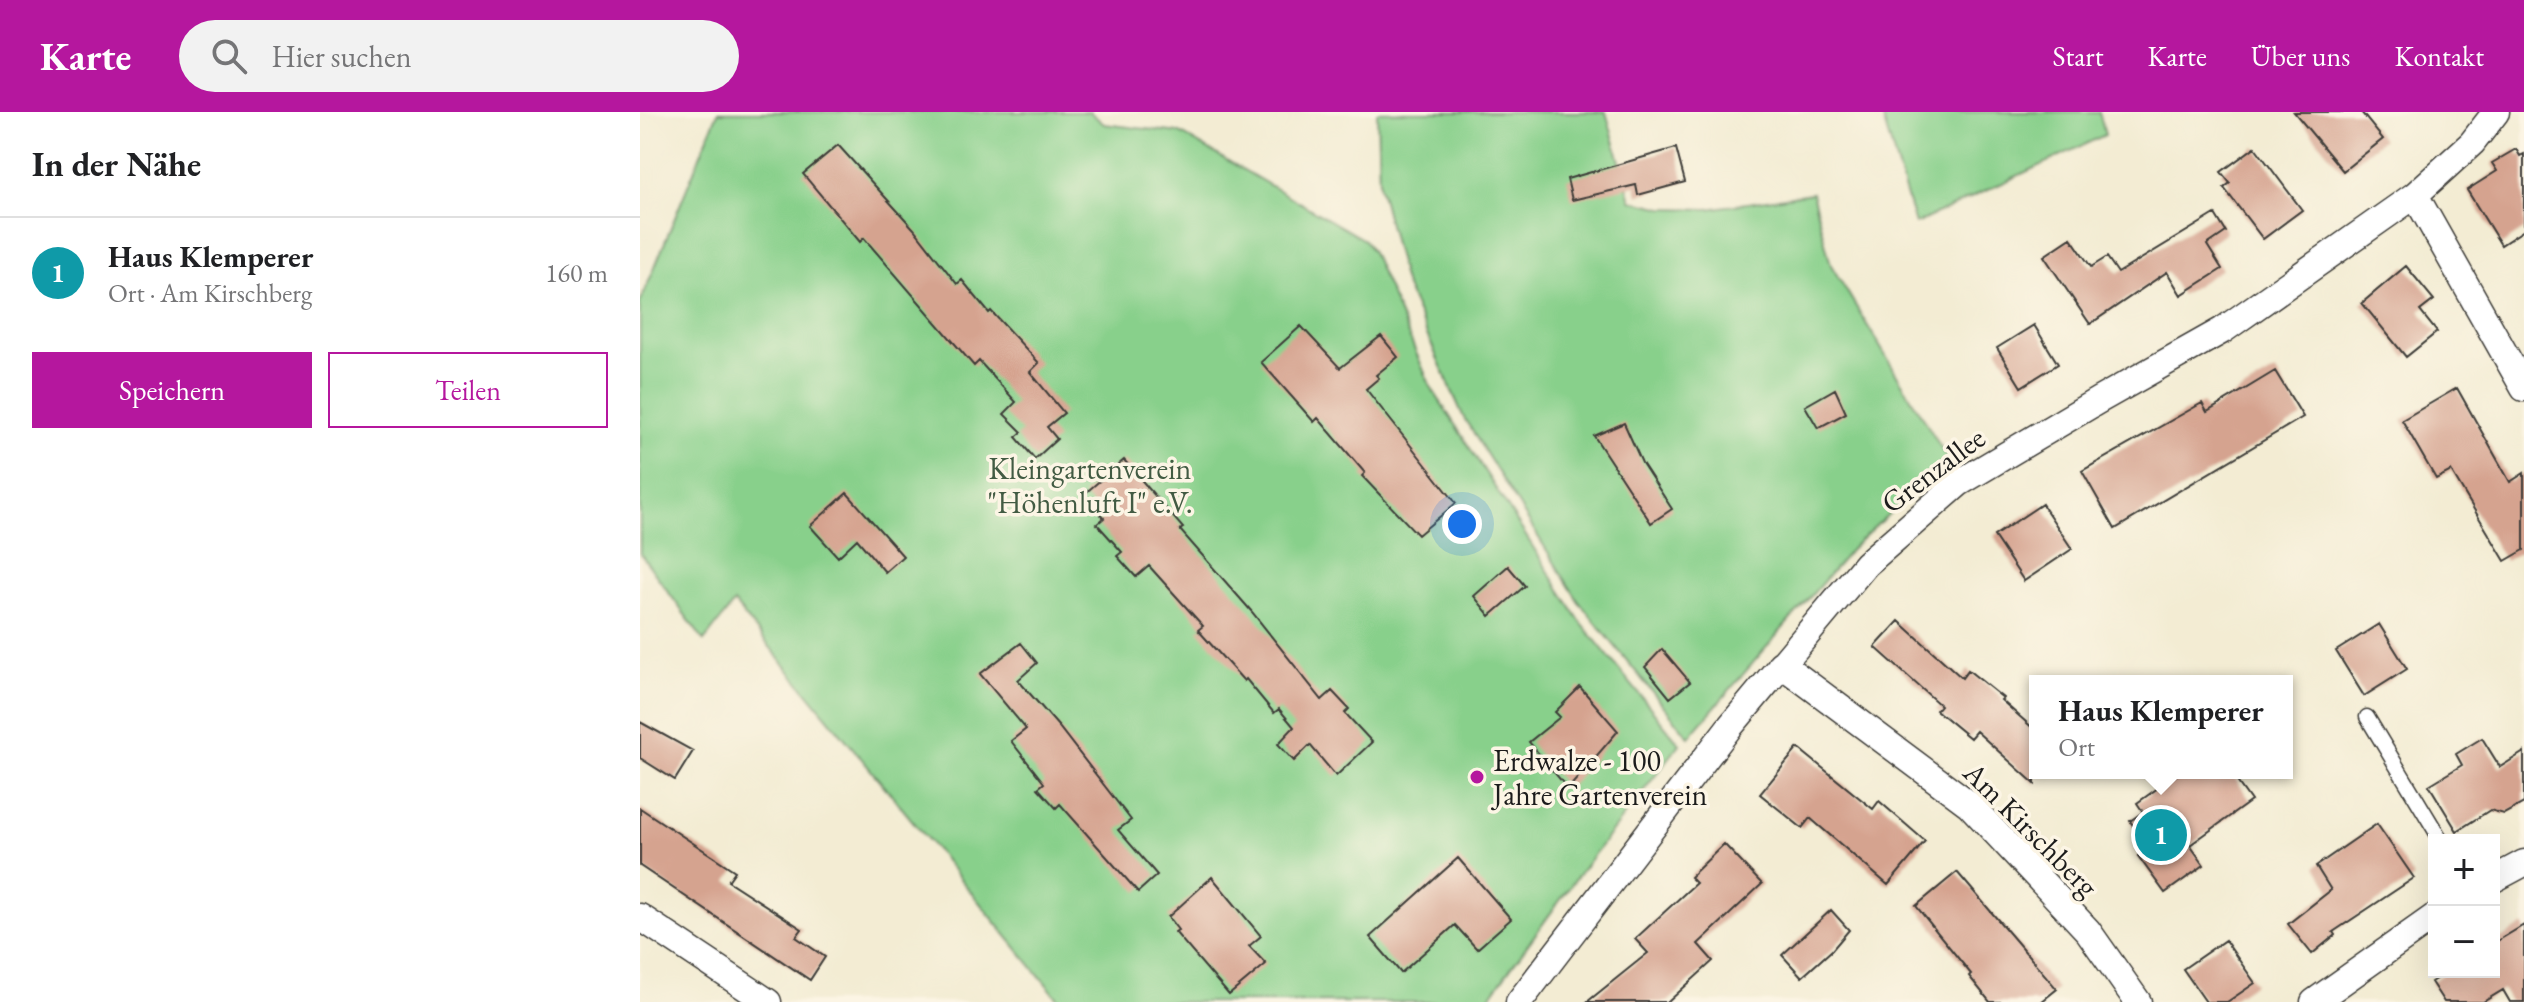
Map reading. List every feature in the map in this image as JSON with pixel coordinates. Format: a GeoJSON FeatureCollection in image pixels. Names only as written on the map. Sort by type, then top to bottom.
{"type":"FeatureCollection","features":[{"type":"Feature","properties":{"kind":"street","name":"Grenzallee"},"geometry":{"type":"LineString","coordinates":[[1519,1002],[1704,760],[1866,564],[1959,483],[2223,330],[2415,195],[2472,143],[2496,112]]}},
{"type":"Feature","properties":{"kind":"street"},"geometry":{"type":"LineString","coordinates":[[2415,195],[2524,388]]}},
{"type":"Feature","properties":{"kind":"street","name":"Am Kirschberg"},"geometry":{"type":"LineString","coordinates":[[1781,664],[1969,804],[2088,931],[2138,1002]]}},
{"type":"Feature","properties":{"kind":"street"},"geometry":{"type":"LineString","coordinates":[[2500,876],[2524,863]]}},
{"type":"Feature","properties":{"kind":"street"},"geometry":{"type":"LineString","coordinates":[[640,917],[768,1002]]}},
{"type":"Feature","properties":{"kind":"street"},"geometry":{"type":"LineString","coordinates":[[2314,1002],[2428,921]]}},
{"type":"Feature","properties":{"kind":"lane"},"geometry":{"type":"LineString","coordinates":[[2367,717],[2437,834]]}},
{"type":"Feature","properties":{"kind":"green space","name":"Kleingartenverein \"Höhenluft I\" e.V."},"geometry":{"type":"Polygon","coordinates":[[[718,112],[1090,112],[1104,124],[1180,133],[1364,240],[1431,387],[1582,624],[1680,744],[1588,862],[1486,1002],[1061,1002],[734,603],[704,641],[640,553],[640,303],[718,112]]]}},
{"type":"Feature","properties":{"kind":"green space"},"geometry":{"type":"Polygon","coordinates":[[[1377,112],[1606,112],[1631,200],[1663,208],[1708,209],[1812,193],[1831,265],[1949,461],[1854,546],[1689,737],[1579,602],[1464,418],[1404,283],[1379,185],[1377,112]]]}},
{"type":"Feature","properties":{"kind":"green space"},"geometry":{"type":"Polygon","coordinates":[[[1881,112],[2099,112],[2105,135],[1915,224],[1881,112]]]}},
{"type":"Feature","properties":{"kind":"building"},"geometry":{"type":"Polygon","coordinates":[[[2294,112],[2361,112],[2383,139],[2343,171],[2294,112]]]}},
{"type":"Feature","properties":{"kind":"building"},"geometry":{"type":"Polygon","coordinates":[[[838,145],[914,229],[957,284],[962,280],[989,313],[991,311],[1039,363],[1030,372],[1064,413],[1047,427],[1057,439],[1035,459],[1016,437],[1022,432],[1004,414],[1016,402],[979,361],[974,366],[864,238],[860,242],[803,174],[838,145]]]}},
{"type":"Feature","properties":{"kind":"building"},"geometry":{"type":"Polygon","coordinates":[[[2255,147],[2302,210],[2263,239],[2224,188],[2230,183],[2221,172],[2255,147]]]}},
{"type":"Feature","properties":{"kind":"building"},"geometry":{"type":"Polygon","coordinates":[[[1676,148],[1685,182],[1638,195],[1636,185],[1572,200],[1567,179],[1676,148]]]}},
{"type":"Feature","properties":{"kind":"building"},"geometry":{"type":"Polygon","coordinates":[[[2516,149],[2520,156],[2524,154],[2524,230],[2501,245],[2467,190],[2497,171],[2492,163],[2516,149]]]}},
{"type":"Feature","properties":{"kind":"building"},"geometry":{"type":"Polygon","coordinates":[[[2215,214],[2226,232],[2207,245],[2222,269],[2181,295],[2167,272],[2090,324],[2044,256],[2071,238],[2091,267],[2107,257],[2118,273],[2215,214]]]}},
{"type":"Feature","properties":{"kind":"building"},"geometry":{"type":"Polygon","coordinates":[[[2406,266],[2434,300],[2420,311],[2437,332],[2406,357],[2362,303],[2406,266]]]}},
{"type":"Feature","properties":{"kind":"building"},"geometry":{"type":"Polygon","coordinates":[[[2034,325],[2058,364],[2021,387],[1997,348],[2034,325]]]}},
{"type":"Feature","properties":{"kind":"building"},"geometry":{"type":"Polygon","coordinates":[[[1301,326],[1340,368],[1381,336],[1398,357],[1376,375],[1379,378],[1366,389],[1456,503],[1418,535],[1362,476],[1365,473],[1318,418],[1314,422],[1261,362],[1301,326]]]}},
{"type":"Feature","properties":{"kind":"building"},"geometry":{"type":"Polygon","coordinates":[[[2275,371],[2303,417],[2115,529],[2082,471],[2202,403],[2207,412],[2275,371]]]}},
{"type":"Feature","properties":{"kind":"building"},"geometry":{"type":"Polygon","coordinates":[[[2457,388],[2510,482],[2524,473],[2524,550],[2505,561],[2451,471],[2436,479],[2402,420],[2457,388]]]}},
{"type":"Feature","properties":{"kind":"building"},"geometry":{"type":"Polygon","coordinates":[[[1835,389],[1846,413],[1818,428],[1805,406],[1835,389]]]}},
{"type":"Feature","properties":{"kind":"building"},"geometry":{"type":"Polygon","coordinates":[[[1624,423],[1642,463],[1672,509],[1651,523],[1594,436],[1624,423]]]}},
{"type":"Feature","properties":{"kind":"building"},"geometry":{"type":"Polygon","coordinates":[[[1124,460],[1322,700],[1332,691],[1349,709],[1345,713],[1372,742],[1336,776],[1310,745],[1294,761],[1278,744],[1294,727],[1279,709],[1274,713],[1246,679],[1244,681],[1198,630],[1203,626],[1149,566],[1136,577],[1117,556],[1122,552],[1097,524],[1104,518],[1083,495],[1124,460]]]}},
{"type":"Feature","properties":{"kind":"building"},"geometry":{"type":"Polygon","coordinates":[[[847,493],[903,556],[885,572],[857,539],[838,557],[810,526],[847,493]]]}},
{"type":"Feature","properties":{"kind":"building"},"geometry":{"type":"Polygon","coordinates":[[[2042,504],[2072,549],[2024,581],[1994,536],[2042,504]]]}},
{"type":"Feature","properties":{"kind":"building"},"geometry":{"type":"Polygon","coordinates":[[[1508,566],[1525,586],[1490,616],[1474,596],[1508,566]]]}},
{"type":"Feature","properties":{"kind":"building"},"geometry":{"type":"Polygon","coordinates":[[[1899,621],[1962,678],[1968,670],[2003,698],[2001,700],[2029,725],[2029,779],[1976,731],[1970,738],[1936,710],[1940,705],[1875,647],[1899,621]]]}},
{"type":"Feature","properties":{"kind":"building"},"geometry":{"type":"Polygon","coordinates":[[[2379,624],[2407,669],[2364,696],[2336,651],[2379,624]]]}},
{"type":"Feature","properties":{"kind":"building"},"geometry":{"type":"Polygon","coordinates":[[[1021,643],[1037,663],[1018,680],[1131,820],[1118,830],[1157,875],[1138,892],[1060,804],[1056,808],[1038,788],[1044,783],[1011,741],[1026,729],[980,674],[1021,643]]]}},
{"type":"Feature","properties":{"kind":"building"},"geometry":{"type":"Polygon","coordinates":[[[1662,649],[1690,682],[1670,698],[1645,667],[1662,649]]]}},
{"type":"Feature","properties":{"kind":"building"},"geometry":{"type":"Polygon","coordinates":[[[1580,687],[1618,731],[1568,789],[1529,742],[1560,717],[1555,712],[1580,687]]]}},
{"type":"Feature","properties":{"kind":"building"},"geometry":{"type":"Polygon","coordinates":[[[640,722],[693,751],[675,780],[640,758],[640,722]]]}},
{"type":"Feature","properties":{"kind":"building"},"geometry":{"type":"Polygon","coordinates":[[[2482,738],[2500,767],[2524,752],[2524,803],[2504,814],[2490,810],[2457,831],[2429,785],[2462,765],[2456,754],[2482,738]]]}},
{"type":"Feature","properties":{"kind":"building"},"geometry":{"type":"Polygon","coordinates":[[[1798,748],[1873,809],[1879,801],[1925,841],[1888,885],[1810,818],[1802,828],[1760,794],[1798,748]]]}},
{"type":"Feature","properties":{"kind":"building"},"geometry":{"type":"Polygon","coordinates":[[[2171,779],[2235,779],[2251,801],[2190,845],[2204,865],[2165,893],[2138,856],[2149,848],[2130,821],[2143,812],[2137,803],[2171,779]]]}},
{"type":"Feature","properties":{"kind":"building"},"geometry":{"type":"Polygon","coordinates":[[[640,808],[735,871],[728,881],[802,929],[796,937],[825,957],[810,980],[640,866],[640,808]]]}},
{"type":"Feature","properties":{"kind":"building"},"geometry":{"type":"Polygon","coordinates":[[[2377,824],[2414,878],[2333,932],[2335,935],[2312,954],[2288,924],[2331,890],[2316,866],[2377,824]]]}},
{"type":"Feature","properties":{"kind":"building"},"geometry":{"type":"Polygon","coordinates":[[[1724,844],[1762,884],[1698,944],[1713,961],[1668,1002],[1587,1002],[1648,953],[1635,939],[1696,883],[1690,877],[1724,844]]]}},
{"type":"Feature","properties":{"kind":"building"},"geometry":{"type":"Polygon","coordinates":[[[1458,858],[1511,919],[1477,949],[1455,925],[1401,973],[1370,937],[1458,858]]]}},
{"type":"Feature","properties":{"kind":"building"},"geometry":{"type":"Polygon","coordinates":[[[1957,872],[2057,989],[2041,1002],[1990,1002],[1916,906],[1957,872]]]}},
{"type":"Feature","properties":{"kind":"building"},"geometry":{"type":"Polygon","coordinates":[[[1212,877],[1261,936],[1249,946],[1266,964],[1229,995],[1175,932],[1178,930],[1168,917],[1212,877]]]}},
{"type":"Feature","properties":{"kind":"building"},"geometry":{"type":"Polygon","coordinates":[[[1831,910],[1849,930],[1802,977],[1782,955],[1831,910]]]}},
{"type":"Feature","properties":{"kind":"building"},"geometry":{"type":"Polygon","coordinates":[[[2524,925],[2524,1002],[2510,1002],[2503,990],[2483,1002],[2444,1002],[2431,982],[2437,978],[2500,978],[2500,939],[2524,925]]]}},
{"type":"Feature","properties":{"kind":"building"},"geometry":{"type":"Polygon","coordinates":[[[2225,940],[2255,983],[2227,1002],[2206,1002],[2183,969],[2225,940]]]}},
{"type":"Feature","properties":{"kind":"place","name":"Erdwalze - 100 Jahre Gartenverein"},"geometry":{"type":"Point","coordinates":[1477,777]}},
{"type":"Feature","properties":{"kind":"place","name":"Haus Klemperer"},"geometry":{"type":"Point","coordinates":[2161,835]}}]}
